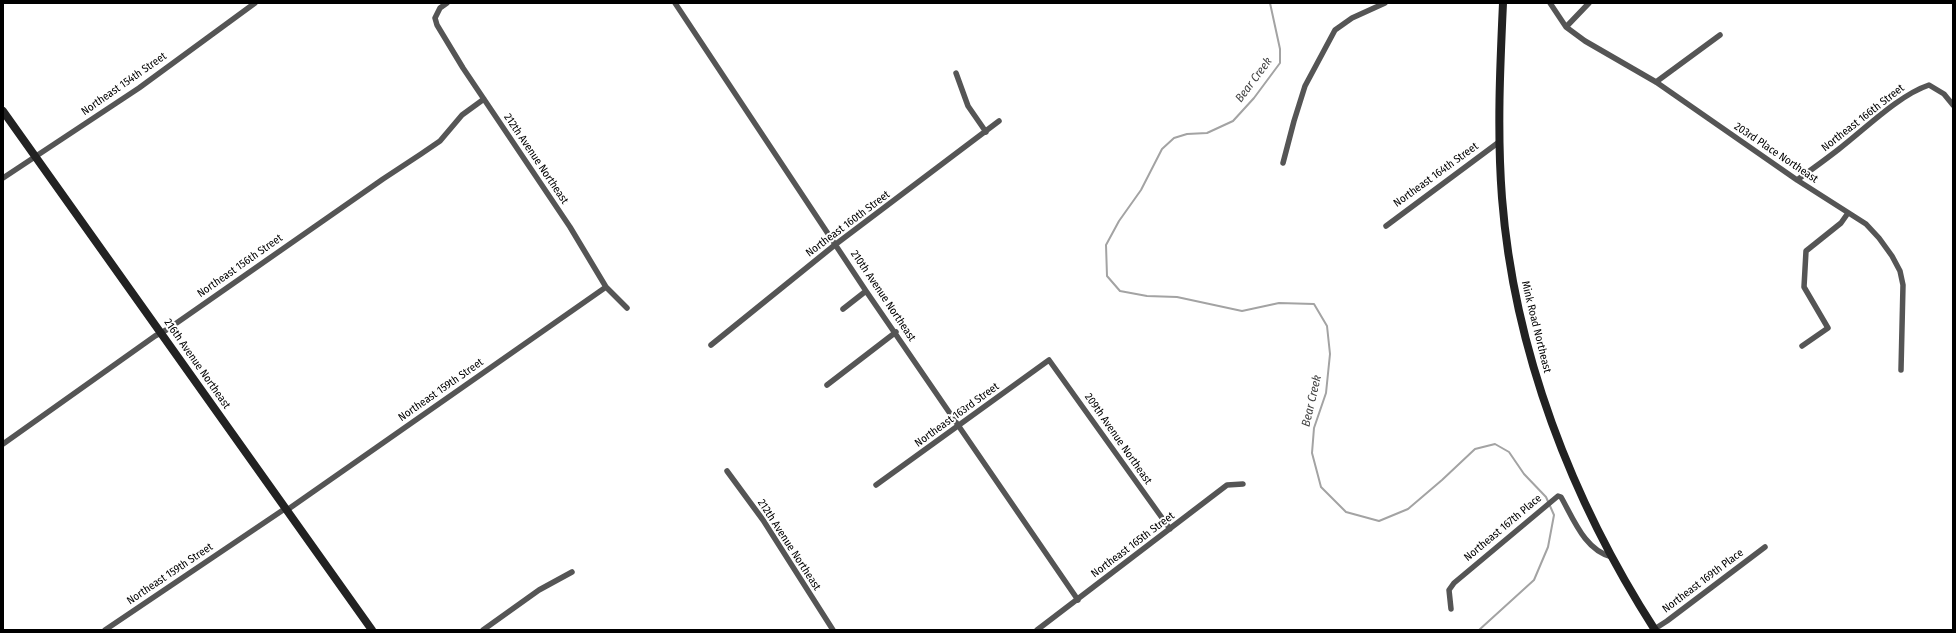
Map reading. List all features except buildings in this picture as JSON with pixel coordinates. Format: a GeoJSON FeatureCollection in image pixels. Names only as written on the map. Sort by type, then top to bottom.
{"type":"FeatureCollection","features":[{"type":"Feature","properties":{"kind":"street","name":"Northeast 154th Street"},"geometry":{"type":"LineString","coordinates":[[3,178],[26,161],[36,157],[139,88],[255,3]]}},
{"type":"Feature","properties":{"kind":"street","name":"212th Avenue Northeast"},"geometry":{"type":"LineString","coordinates":[[447,3],[440,8],[435,18],[437,25],[484,99],[570,227],[606,287],[626,308]]}},
{"type":"Feature","properties":{"kind":"street","name":"210th Avenue Northeast"},"geometry":{"type":"LineString","coordinates":[[675,3],[836,244],[866,292],[896,332],[1078,600]]}},
{"type":"Feature","properties":{"kind":"street"},"geometry":{"type":"LineString","coordinates":[[1283,163],[1305,86],[1335,30],[1352,18],[1385,3]]}},
{"type":"Feature","properties":{"kind":"street","name":"Mink Road Northeast"},"geometry":{"type":"LineString","coordinates":[[1503,3],[1499,142],[1506,226],[1516,295],[1527,344],[1560,444],[1578,487],[1612,557],[1654,630]]}},
{"type":"Feature","properties":{"kind":"street","name":"203rd Place Northeast"},"geometry":{"type":"LineString","coordinates":[[1550,3],[1566,27],[1613,58],[1656,82],[1797,180],[1866,224],[1879,238],[1892,256],[1900,271],[1903,285],[1902,370]]}},
{"type":"Feature","properties":{"kind":"street"},"geometry":{"type":"LineString","coordinates":[[1566,27],[1588,3]]}},
{"type":"Feature","properties":{"kind":"street"},"geometry":{"type":"LineString","coordinates":[[1656,82],[1720,35]]}},
{"type":"Feature","properties":{"kind":"street"},"geometry":{"type":"LineString","coordinates":[[956,73],[968,106],[986,132]]}},
{"type":"Feature","properties":{"kind":"street","name":"Northeast 166th Street"},"geometry":{"type":"LineString","coordinates":[[1797,180],[1916,90],[1929,85],[1944,94],[1953,105]]}},
{"type":"Feature","properties":{"kind":"street","name":"Northeast 156th Street"},"geometry":{"type":"LineString","coordinates":[[3,444],[383,179],[440,141],[462,116],[484,99]]}},
{"type":"Feature","properties":{"kind":"street","name":"216th Avenue Northeast"},"geometry":{"type":"LineString","coordinates":[[3,111],[372,630]]}},
{"type":"Feature","properties":{"kind":"street","name":"Northeast 160th Street"},"geometry":{"type":"LineString","coordinates":[[711,345],[836,244],[999,121]]}},
{"type":"Feature","properties":{"kind":"street","name":"Northeast 164th Street"},"geometry":{"type":"LineString","coordinates":[[1386,226],[1499,142]]}},
{"type":"Feature","properties":{"kind":"street"},"geometry":{"type":"LineString","coordinates":[[1802,346],[1828,328],[1804,287],[1806,251],[1841,223],[1848,213]]}},
{"type":"Feature","properties":{"kind":"street","name":"Northeast 159th Street"},"geometry":{"type":"LineString","coordinates":[[104,630],[286,509],[606,287]]}},
{"type":"Feature","properties":{"kind":"street"},"geometry":{"type":"LineString","coordinates":[[843,309],[866,292]]}},
{"type":"Feature","properties":{"kind":"street"},"geometry":{"type":"LineString","coordinates":[[827,385],[896,332]]}},
{"type":"Feature","properties":{"kind":"street","name":"Northeast 163rd Street"},"geometry":{"type":"LineString","coordinates":[[876,485],[1049,360]]}},
{"type":"Feature","properties":{"kind":"street","name":"209th Avenue Northeast"},"geometry":{"type":"LineString","coordinates":[[1049,360],[1170,529]]}},
{"type":"Feature","properties":{"kind":"street","name":"212th Avenue Northeast"},"geometry":{"type":"LineString","coordinates":[[727,471],[763,520],[833,630]]}},
{"type":"Feature","properties":{"kind":"street","name":"Northeast 165th Street"},"geometry":{"type":"LineString","coordinates":[[1037,630],[1227,485],[1244,484]]}},
{"type":"Feature","properties":{"kind":"street","name":"Northeast 167th Place"},"geometry":{"type":"LineString","coordinates":[[1451,609],[1449,590],[1454,583],[1554,497],[1561,497],[1582,533],[1594,548],[1602,555],[1612,557]]}},
{"type":"Feature","properties":{"kind":"street","name":"Northeast 169th Place"},"geometry":{"type":"LineString","coordinates":[[1654,630],[1765,547]]}},
{"type":"Feature","properties":{"kind":"street"},"geometry":{"type":"LineString","coordinates":[[483,630],[539,590],[572,572]]}},
{"type":"Feature","properties":{"kind":"waterway","name":"Bear Creek"},"geometry":{"type":"LineString","coordinates":[[1270,3],[1280,49],[1280,63],[1254,98],[1233,121],[1207,133],[1187,134],[1174,138],[1162,149],[1141,190],[1119,221],[1106,245],[1107,276],[1120,291],[1147,296],[1177,297],[1242,311],[1279,303],[1314,304],[1327,326],[1330,354],[1326,393],[1314,428],[1312,453],[1321,487],[1346,512],[1379,521],[1408,509],[1475,449],[1495,444],[1509,452],[1524,474],[1546,497],[1554,515],[1548,547],[1534,580],[1479,630]]}}]}
